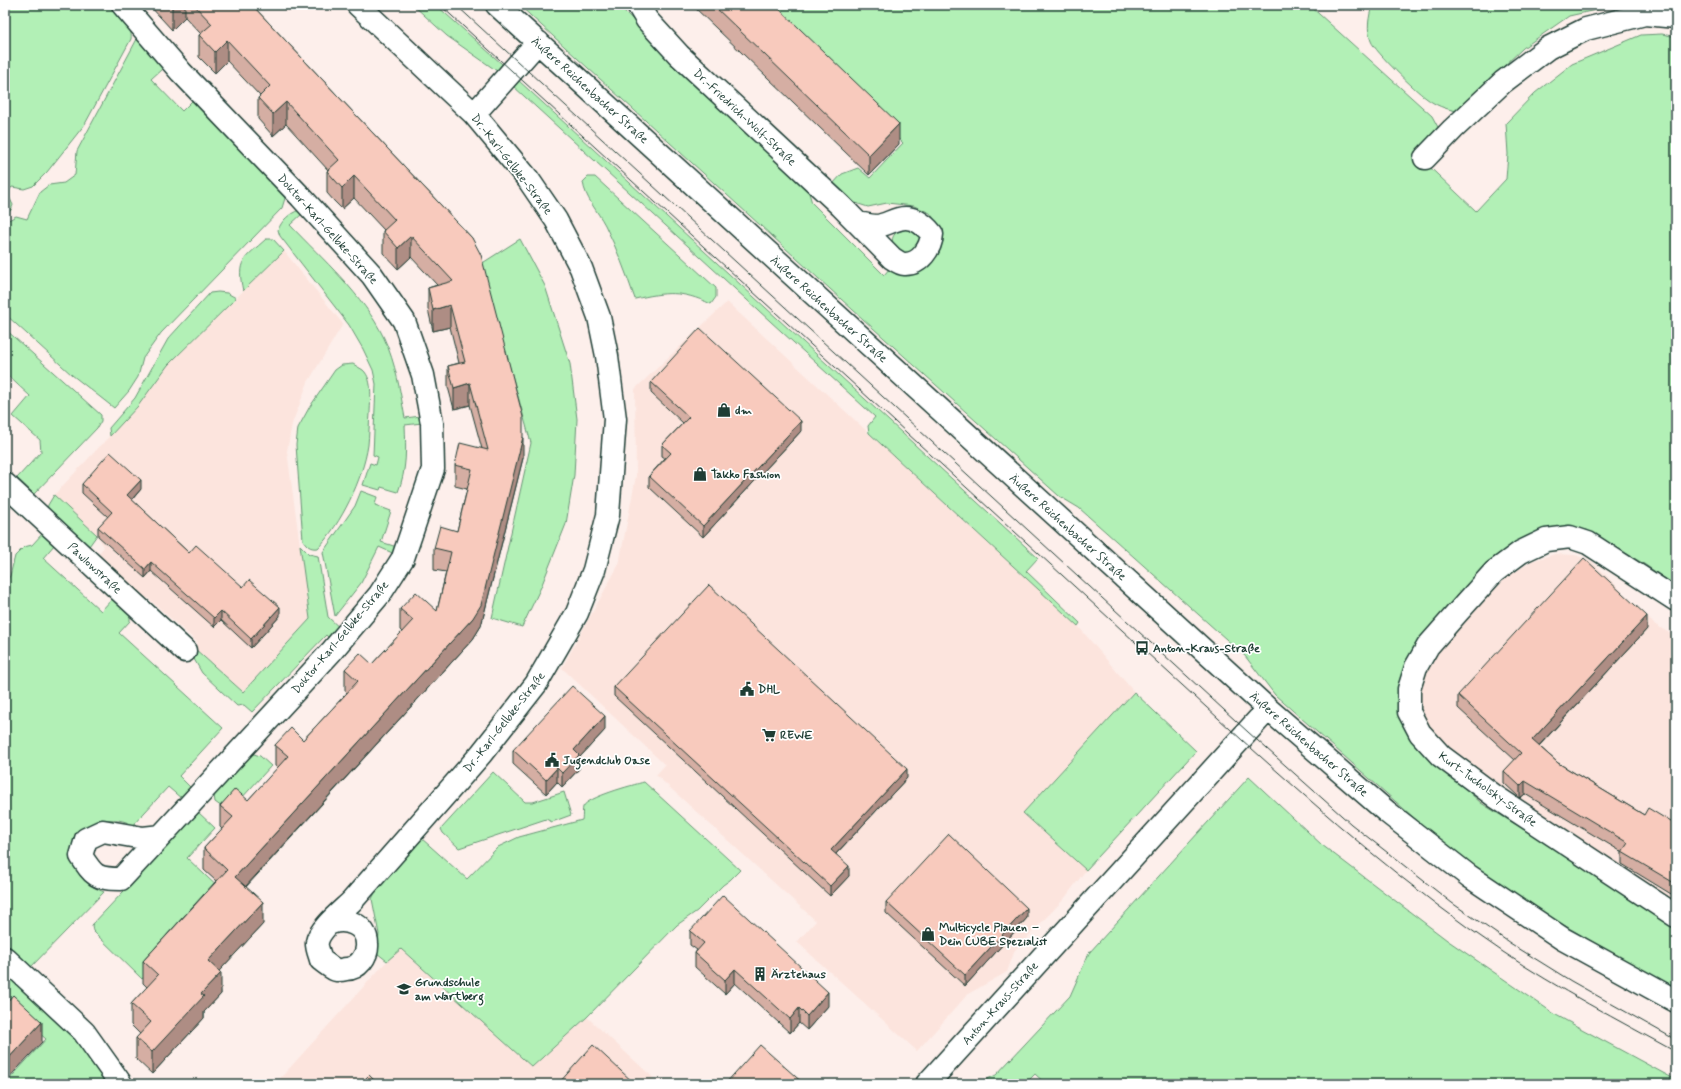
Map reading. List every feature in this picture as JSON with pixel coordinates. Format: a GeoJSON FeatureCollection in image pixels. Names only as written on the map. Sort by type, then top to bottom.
{"type":"FeatureCollection","features":[{"type":"Feature","properties":{"kind":"street","name":"Doktor-Karl-Gelbke-Straße"},"geometry":{"type":"LineString","coordinates":[[123,5],[181,72],[301,197],[372,275],[404,321],[423,375],[432,423],[433,469],[403,558],[380,594],[331,652],[161,836]]}},
{"type":"Feature","properties":{"kind":"street","name":"Dr.-Karl-Gelbke-Straße"},"geometry":{"type":"LineString","coordinates":[[352,900],[481,754],[536,684],[577,613],[594,570],[608,514],[616,419],[607,356],[599,317],[581,268],[556,220],[528,179],[474,114],[358,5]]}},
{"type":"Feature","properties":{"kind":"street","name":"Äußere Reichenbacher Straße"},"geometry":{"type":"LineString","coordinates":[[497,5],[1268,709],[1388,812],[1470,876],[1563,939],[1676,1001]]}},
{"type":"Feature","properties":{"kind":"street","name":"Dr.-Friedrich-Wolf-Straße"},"geometry":{"type":"LineString","coordinates":[[638,5],[647,20],[679,54],[858,223]]}},
{"type":"Feature","properties":{"kind":"street"},"geometry":{"type":"LineString","coordinates":[[1425,158],[1453,129],[1503,82],[1548,48],[1586,28],[1645,14],[1676,17]]}},
{"type":"Feature","properties":{"kind":"street"},"geometry":{"type":"LineString","coordinates":[[474,114],[538,42]]}},
{"type":"Feature","properties":{"kind":"street","name":"Pawlowstraße"},"geometry":{"type":"LineString","coordinates":[[5,484],[185,652]]}},
{"type":"Feature","properties":{"kind":"street","name":"Kurt-Tucholsky-Straße"},"geometry":{"type":"LineString","coordinates":[[1676,600],[1588,543],[1570,538],[1546,540],[1521,552],[1494,572],[1428,646],[1416,667],[1409,689],[1409,712],[1420,733],[1441,756],[1496,797],[1676,916]]}},
{"type":"Feature","properties":{"kind":"street","name":"Anton-Kraus-Straße"},"geometry":{"type":"LineString","coordinates":[[927,1084],[1268,709]]}},
{"type":"Feature","properties":{"kind":"street"},"geometry":{"type":"LineString","coordinates":[[331,923],[352,900],[367,944],[363,960],[352,969],[335,970],[321,960],[317,942],[322,929],[337,920],[350,921],[362,930]]}},
{"type":"Feature","properties":{"kind":"street"},"geometry":{"type":"LineString","coordinates":[[5,958],[84,1032],[121,1084]]}},
{"type":"Feature","properties":{"kind":"shaded area"},"geometry":{"type":"Polygon","coordinates":[[[284,251],[343,324],[308,382],[292,424],[287,451],[310,619],[243,692],[194,648],[198,643],[148,598],[144,603],[95,558],[104,547],[97,535],[54,495],[138,406],[168,365],[284,251]]]}},
{"type":"Feature","properties":{"kind":"shaded area"},"geometry":{"type":"Polygon","coordinates":[[[727,302],[1078,626],[1134,692],[1023,813],[1086,870],[1064,899],[1015,950],[1007,972],[968,994],[917,1051],[797,942],[816,921],[656,775],[665,765],[562,668],[619,564],[636,476],[635,389],[727,302]]]}},
{"type":"Feature","properties":{"kind":"shaded area"},"geometry":{"type":"Polygon","coordinates":[[[1555,554],[1575,555],[1592,561],[1654,624],[1676,637],[1676,924],[1481,803],[1416,743],[1423,725],[1416,693],[1424,668],[1445,640],[1507,577],[1532,561],[1555,554]]]}},
{"type":"Feature","properties":{"kind":"shaded area","name":"Grundschule am Wartberg"},"geometry":{"type":"Polygon","coordinates":[[[401,949],[532,1067],[587,1017],[660,1084],[275,1084],[387,961],[401,949]]]}},
{"type":"Feature","properties":{"kind":"green space"},"geometry":{"type":"Polygon","coordinates":[[[5,5],[112,5],[128,25],[131,39],[85,124],[47,172],[33,186],[24,189],[12,187],[7,193],[13,205],[11,210],[5,215],[5,5]]]}},
{"type":"Feature","properties":{"kind":"green space"},"geometry":{"type":"Polygon","coordinates":[[[413,5],[436,5],[502,64],[497,71],[447,36],[413,5]]]}},
{"type":"Feature","properties":{"kind":"green space"},"geometry":{"type":"Polygon","coordinates":[[[519,5],[618,5],[809,193],[812,203],[884,275],[890,268],[903,273],[915,274],[923,269],[939,253],[943,241],[940,228],[930,213],[914,206],[887,203],[868,207],[849,201],[832,185],[842,174],[858,168],[870,178],[903,143],[758,5],[1309,5],[1432,116],[1440,131],[1419,157],[1476,211],[1506,179],[1508,154],[1506,123],[1535,93],[1572,64],[1641,35],[1662,34],[1676,37],[1676,586],[1644,564],[1587,530],[1558,528],[1521,539],[1487,562],[1444,610],[1436,627],[1413,657],[1416,743],[1481,803],[1676,924],[1676,990],[1531,906],[1447,847],[1275,695],[1245,656],[1079,508],[1059,496],[519,5]]]}},
{"type":"Feature","properties":{"kind":"green space"},"geometry":{"type":"Polygon","coordinates":[[[1372,5],[1618,5],[1569,16],[1523,48],[1457,111],[1440,106],[1426,98],[1387,62],[1374,46],[1369,36],[1368,28],[1372,5]]]}},
{"type":"Feature","properties":{"kind":"green space"},"geometry":{"type":"Polygon","coordinates":[[[137,39],[141,39],[161,63],[162,69],[151,79],[182,111],[195,98],[286,195],[282,208],[161,333],[143,358],[138,377],[129,391],[114,408],[72,375],[5,314],[5,222],[16,216],[27,219],[40,192],[49,185],[64,183],[75,175],[77,151],[137,39]]]}},
{"type":"Feature","properties":{"kind":"green space"},"geometry":{"type":"Polygon","coordinates":[[[518,80],[1038,558],[1026,571],[1080,623],[1078,626],[869,433],[868,426],[875,417],[513,86],[518,80]]]}},
{"type":"Feature","properties":{"kind":"green space"},"geometry":{"type":"Polygon","coordinates":[[[588,177],[595,177],[716,288],[716,297],[711,304],[682,294],[665,294],[635,299],[621,261],[605,225],[584,188],[583,182],[588,177]]]}},
{"type":"Feature","properties":{"kind":"green space"},"geometry":{"type":"Polygon","coordinates":[[[299,210],[303,213],[290,225],[342,278],[365,307],[384,338],[392,358],[405,418],[421,416],[422,423],[405,425],[406,451],[403,475],[398,492],[381,487],[380,490],[363,485],[370,463],[376,465],[378,457],[373,455],[376,384],[373,370],[349,325],[280,236],[278,230],[284,220],[292,213],[299,210]]]}},
{"type":"Feature","properties":{"kind":"green space"},"geometry":{"type":"Polygon","coordinates":[[[906,226],[920,236],[921,245],[906,255],[896,248],[892,240],[897,231],[906,226]]]}},
{"type":"Feature","properties":{"kind":"green space"},"geometry":{"type":"Polygon","coordinates":[[[266,239],[273,239],[284,251],[243,291],[241,266],[247,256],[266,239]]]}},
{"type":"Feature","properties":{"kind":"green space"},"geometry":{"type":"Polygon","coordinates":[[[520,239],[545,286],[570,364],[577,419],[574,475],[566,524],[541,587],[522,627],[492,618],[531,443],[481,264],[520,239]]]}},
{"type":"Feature","properties":{"kind":"green space"},"geometry":{"type":"Polygon","coordinates":[[[210,293],[227,293],[236,298],[168,365],[138,406],[110,436],[109,428],[135,398],[168,339],[210,293]]]}},
{"type":"Feature","properties":{"kind":"green space"},"geometry":{"type":"Polygon","coordinates":[[[5,329],[101,415],[101,421],[97,428],[34,494],[17,478],[41,452],[40,440],[13,416],[30,396],[5,373],[5,329]]]}},
{"type":"Feature","properties":{"kind":"green space"},"geometry":{"type":"Polygon","coordinates":[[[353,364],[363,370],[369,379],[371,397],[368,445],[356,486],[343,514],[327,538],[318,548],[313,548],[307,545],[303,540],[296,445],[298,428],[309,408],[335,370],[342,365],[353,364]]]}},
{"type":"Feature","properties":{"kind":"green space"},"geometry":{"type":"Polygon","coordinates":[[[361,491],[377,497],[375,505],[391,511],[381,542],[400,548],[397,555],[379,547],[361,583],[335,616],[323,552],[355,506],[361,491]]]}},
{"type":"Feature","properties":{"kind":"green space"},"geometry":{"type":"Polygon","coordinates":[[[54,495],[97,535],[87,549],[47,510],[48,505],[54,495]]]}},
{"type":"Feature","properties":{"kind":"green space"},"geometry":{"type":"Polygon","coordinates":[[[43,533],[55,544],[43,558],[101,611],[113,598],[130,614],[130,621],[119,633],[223,728],[179,776],[192,789],[182,799],[168,787],[133,825],[118,820],[104,821],[94,824],[84,879],[93,887],[104,892],[28,970],[113,1084],[5,1084],[46,1039],[13,1010],[5,1019],[5,583],[10,576],[15,556],[24,547],[32,545],[43,533]]]}},
{"type":"Feature","properties":{"kind":"green space"},"geometry":{"type":"Polygon","coordinates":[[[300,545],[309,554],[318,556],[328,617],[343,631],[333,642],[326,635],[252,712],[244,705],[237,706],[202,673],[194,659],[194,648],[243,692],[310,619],[300,545]]]}},
{"type":"Feature","properties":{"kind":"green space"},"geometry":{"type":"Polygon","coordinates":[[[1134,692],[1196,751],[1086,870],[1023,813],[1134,692]]]}},
{"type":"Feature","properties":{"kind":"green space"},"geometry":{"type":"Polygon","coordinates":[[[254,754],[260,756],[271,766],[240,800],[222,807],[215,802],[214,795],[249,756],[254,754]]]}},
{"type":"Feature","properties":{"kind":"green space"},"geometry":{"type":"Polygon","coordinates":[[[493,772],[525,802],[533,802],[564,792],[571,815],[552,822],[546,819],[459,848],[443,833],[441,829],[493,772]]]}},
{"type":"Feature","properties":{"kind":"green space"},"geometry":{"type":"Polygon","coordinates":[[[1249,777],[1322,845],[1447,940],[1556,1015],[1676,1080],[1676,1084],[1046,1084],[1035,1074],[1025,1084],[977,1084],[996,1075],[1070,996],[1089,953],[1249,777]]]}},
{"type":"Feature","properties":{"kind":"green space"},"geometry":{"type":"Polygon","coordinates":[[[644,782],[740,870],[697,911],[677,925],[587,1017],[532,1067],[401,949],[387,961],[377,953],[379,934],[372,899],[378,886],[421,838],[467,879],[498,847],[519,837],[582,820],[583,807],[586,803],[601,795],[644,782]]]}},
{"type":"Feature","properties":{"kind":"green space"},"geometry":{"type":"Polygon","coordinates":[[[198,812],[215,828],[187,858],[223,892],[142,979],[93,931],[92,925],[198,812]]]}},
{"type":"Feature","properties":{"kind":"building"},"geometry":{"type":"Polygon","coordinates":[[[194,5],[252,5],[472,238],[481,255],[523,417],[523,437],[481,605],[473,618],[235,877],[263,902],[208,961],[221,973],[201,994],[204,996],[152,1052],[136,1038],[151,1022],[131,1004],[158,975],[143,961],[227,870],[204,848],[233,817],[220,806],[235,789],[248,800],[288,756],[275,745],[291,728],[303,740],[358,681],[345,669],[360,653],[372,664],[413,620],[400,609],[416,592],[437,611],[451,552],[434,548],[440,526],[457,531],[472,469],[455,465],[460,443],[488,450],[470,383],[454,388],[448,366],[465,362],[450,305],[433,310],[428,288],[453,281],[411,236],[398,248],[383,231],[395,220],[354,176],[342,188],[327,171],[339,160],[286,102],[273,114],[258,98],[270,86],[227,40],[215,52],[199,35],[212,24],[194,5]]]}},
{"type":"Feature","properties":{"kind":"building"},"geometry":{"type":"Polygon","coordinates":[[[713,5],[775,5],[899,124],[869,155],[713,5]]]}},
{"type":"Feature","properties":{"kind":"building"},"geometry":{"type":"Polygon","coordinates":[[[700,328],[801,421],[703,526],[649,476],[671,453],[662,445],[689,417],[651,382],[700,328]]]}},
{"type":"Feature","properties":{"kind":"building"},"geometry":{"type":"Polygon","coordinates":[[[110,452],[141,480],[127,495],[189,553],[196,545],[243,587],[249,580],[280,607],[251,639],[221,611],[214,618],[151,562],[145,569],[98,527],[112,512],[82,484],[110,452]]]}},
{"type":"Feature","properties":{"kind":"building"},"geometry":{"type":"Polygon","coordinates":[[[1584,558],[1647,616],[1532,740],[1558,763],[1644,815],[1648,808],[1676,825],[1676,884],[1622,852],[1628,843],[1525,781],[1520,786],[1504,771],[1521,753],[1458,695],[1584,558]]]}},
{"type":"Feature","properties":{"kind":"building"},"geometry":{"type":"Polygon","coordinates":[[[709,585],[907,769],[831,850],[849,866],[830,886],[614,687],[709,585]]]}},
{"type":"Feature","properties":{"kind":"building"},"geometry":{"type":"Polygon","coordinates":[[[572,686],[605,716],[574,750],[579,755],[562,773],[557,768],[546,780],[513,750],[572,686]]]}},
{"type":"Feature","properties":{"kind":"building"},"geometry":{"type":"Polygon","coordinates":[[[949,834],[1027,908],[965,975],[886,902],[949,834]]]}},
{"type":"Feature","properties":{"kind":"building"},"geometry":{"type":"Polygon","coordinates":[[[723,895],[828,992],[807,1016],[799,1008],[790,1019],[735,969],[725,980],[695,953],[704,943],[690,931],[723,895]]]}},
{"type":"Feature","properties":{"kind":"building"},"geometry":{"type":"Polygon","coordinates":[[[13,995],[42,1022],[5,1062],[5,1004],[13,995]]]}},
{"type":"Feature","properties":{"kind":"building"},"geometry":{"type":"Polygon","coordinates":[[[593,1045],[635,1084],[558,1084],[593,1045]]]}},
{"type":"Feature","properties":{"kind":"building"},"geometry":{"type":"Polygon","coordinates":[[[760,1045],[804,1084],[725,1084],[760,1045]]]}},
{"type":"Feature","properties":{"kind":"building"},"geometry":{"type":"Polygon","coordinates":[[[369,1075],[378,1084],[360,1084],[369,1075]]]}},
{"type":"Feature","properties":{"kind":"tram line"},"geometry":{"type":"LineString","coordinates":[[440,5],[1305,796],[1401,877],[1468,928],[1524,966],[1676,1052]]}},
{"type":"Feature","properties":{"kind":"tram line"},"geometry":{"type":"LineString","coordinates":[[456,5],[1248,732],[1351,824],[1452,903],[1510,943],[1571,981],[1676,1040]]}},
{"type":"Feature","properties":{"kind":"place","name":"dm"},"geometry":{"type":"Point","coordinates":[724,410]}},
{"type":"Feature","properties":{"kind":"place","name":"Takko Fashion"},"geometry":{"type":"Point","coordinates":[700,474]}},
{"type":"Feature","properties":{"kind":"place","name":"Anton-Kraus-Straße"},"geometry":{"type":"Point","coordinates":[1142,648]}},
{"type":"Feature","properties":{"kind":"place","name":"DHL"},"geometry":{"type":"Point","coordinates":[747,689]}},
{"type":"Feature","properties":{"kind":"place","name":"REWE"},"geometry":{"type":"Point","coordinates":[769,735]}},
{"type":"Feature","properties":{"kind":"place","name":"Jugendclub Oase"},"geometry":{"type":"Point","coordinates":[552,760]}},
{"type":"Feature","properties":{"kind":"place","name":"Multicycle Plauen – Dein CUBE Spezialist"},"geometry":{"type":"Point","coordinates":[928,934]}},
{"type":"Feature","properties":{"kind":"place","name":"Ärztehaus"},"geometry":{"type":"Point","coordinates":[760,974]}},
{"type":"Feature","properties":{"kind":"place","name":"Grundschule am Wartberg"},"geometry":{"type":"Point","coordinates":[404,989]}}]}
